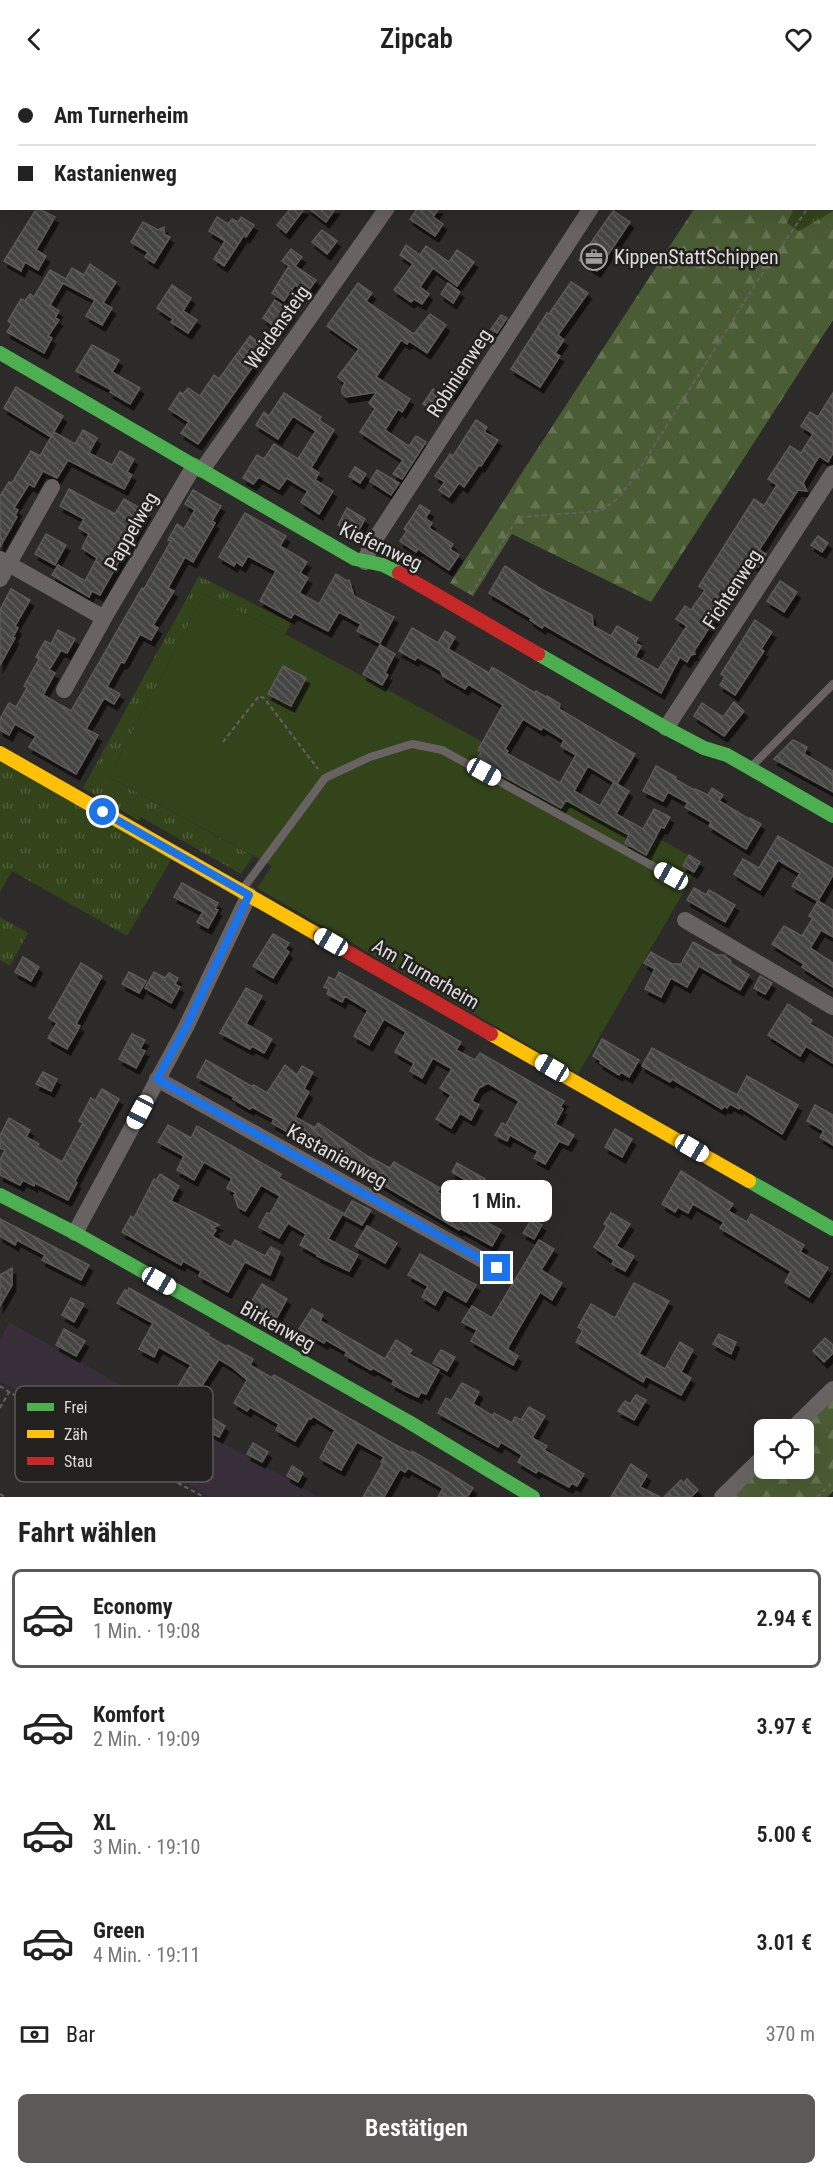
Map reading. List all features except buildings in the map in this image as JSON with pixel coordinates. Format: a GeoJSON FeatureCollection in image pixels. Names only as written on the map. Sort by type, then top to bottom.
{"type":"FeatureCollection","features":[{"type":"Feature","properties":{"kind":"street","name":"Weidensteig"},"geometry":{"type":"LineString","coordinates":[[198,468],[386,210]]}},
{"type":"Feature","properties":{"kind":"street","name":"Robinienweg"},"geometry":{"type":"LineString","coordinates":[[365,562],[370,548],[590,210]]}},
{"type":"Feature","properties":{"kind":"street","name":"Kiefernweg"},"geometry":{"type":"LineString","coordinates":[[0,353],[355,559],[383,565],[393,570],[666,728],[704,748],[727,755],[833,816]]}},
{"type":"Feature","properties":{"kind":"street","name":"Pappelweg"},"geometry":{"type":"LineString","coordinates":[[64,690],[104,618],[198,468]]}},
{"type":"Feature","properties":{"kind":"street","name":"Fichtenweg"},"geometry":{"type":"LineString","coordinates":[[666,728],[833,473]]}},
{"type":"Feature","properties":{"kind":"street"},"geometry":{"type":"LineString","coordinates":[[0,579],[4,561],[52,488]]}},
{"type":"Feature","properties":{"kind":"street"},"geometry":{"type":"LineString","coordinates":[[4,561],[104,618]]}},
{"type":"Feature","properties":{"kind":"street","name":"Am Turnerheim"},"geometry":{"type":"LineString","coordinates":[[0,753],[833,1229]]}},
{"type":"Feature","properties":{"kind":"street"},"geometry":{"type":"LineString","coordinates":[[75,1233],[186,1027],[246,893]]}},
{"type":"Feature","properties":{"kind":"street"},"geometry":{"type":"LineString","coordinates":[[685,920],[833,1007]]}},
{"type":"Feature","properties":{"kind":"street","name":"Kastanienweg"},"geometry":{"type":"LineString","coordinates":[[157,1079],[497,1268]]}},
{"type":"Feature","properties":{"kind":"street","name":"Birkenweg"},"geometry":{"type":"LineString","coordinates":[[0,1195],[75,1233],[409,1422],[533,1497]]}},
{"type":"Feature","properties":{"kind":"street"},"geometry":{"type":"LineString","coordinates":[[803,1419],[833,1389]]}},
{"type":"Feature","properties":{"kind":"street"},"geometry":{"type":"LineString","coordinates":[[722,1497],[754,1466]]}},
{"type":"Feature","properties":{"kind":"lane"},"geometry":{"type":"LineString","coordinates":[[749,768],[833,684]]}},
{"type":"Feature","properties":{"kind":"lane"},"geometry":{"type":"LineString","coordinates":[[246,893],[325,778],[370,757],[412,744],[442,750],[671,876]]}},
{"type":"Feature","properties":{"kind":"path"},"geometry":{"type":"LineString","coordinates":[[461,609],[512,527],[522,517],[600,511],[616,500],[627,487],[758,280],[807,210]]}},
{"type":"Feature","properties":{"kind":"path"},"geometry":{"type":"LineString","coordinates":[[223,742],[259,696],[264,698],[325,778]]}},
{"type":"Feature","properties":{"kind":"path"},"geometry":{"type":"LineString","coordinates":[[0,1386],[15,1395]]}},
{"type":"Feature","properties":{"kind":"path"},"geometry":{"type":"LineString","coordinates":[[0,1408],[9,1392]]}},
{"type":"Feature","properties":{"kind":"path"},"geometry":{"type":"LineString","coordinates":[[176,1482],[204,1497]]}},
{"type":"Feature","properties":{"kind":"path"},"geometry":{"type":"LineString","coordinates":[[817,1497],[833,1482]]}},
{"type":"Feature","properties":{"kind":"path"},"geometry":{"type":"LineString","coordinates":[[0,1494],[5,1497]]}},
{"type":"Feature","properties":{"kind":"shaded area"},"geometry":{"type":"Polygon","coordinates":[[[9,1322],[122,1386],[15,1386],[15,1389],[0,1381],[0,1341],[9,1322]]]}},
{"type":"Feature","properties":{"kind":"shaded area"},"geometry":{"type":"Polygon","coordinates":[[[213,1437],[319,1497],[210,1497],[183,1482],[213,1482],[213,1437]]]}},
{"type":"Feature","properties":{"kind":"green space"},"geometry":{"type":"Polygon","coordinates":[[[693,210],[794,210],[787,223],[799,231],[833,211],[833,320],[651,602],[512,534],[473,596],[450,583],[693,210]]]}},
{"type":"Feature","properties":{"kind":"green space"},"geometry":{"type":"Polygon","coordinates":[[[794,210],[833,210],[799,231],[787,223],[794,210]]]}},
{"type":"Feature","properties":{"kind":"green space"},"geometry":{"type":"Polygon","coordinates":[[[199,576],[291,623],[285,634],[204,594],[109,777],[253,856],[241,874],[141,817],[138,820],[83,788],[199,576]]]}},
{"type":"Feature","properties":{"kind":"green space"},"geometry":{"type":"Polygon","coordinates":[[[204,594],[285,634],[496,749],[498,745],[508,751],[507,754],[701,862],[578,1074],[257,888],[272,866],[109,777],[204,594]]]}},
{"type":"Feature","properties":{"kind":"green space"},"geometry":{"type":"Polygon","coordinates":[[[0,761],[172,858],[127,936],[12,871],[0,892],[0,761]]]}},
{"type":"Feature","properties":{"kind":"green space"},"geometry":{"type":"Polygon","coordinates":[[[0,917],[28,933],[10,966],[0,960],[0,917]]]}},
{"type":"Feature","properties":{"kind":"green space"},"geometry":{"type":"Polygon","coordinates":[[[833,1393],[833,1491],[827,1497],[726,1497],[754,1470],[754,1479],[814,1479],[814,1419],[806,1419],[833,1393]]]}},
{"type":"Feature","properties":{"kind":"traffic: fast"},"geometry":{"type":"LineString","coordinates":[[0,353],[355,559],[383,565],[399,573]]}},
{"type":"Feature","properties":{"kind":"traffic: fast"},"geometry":{"type":"LineString","coordinates":[[538,654],[666,728],[704,748],[727,755],[833,816]]}},
{"type":"Feature","properties":{"kind":"traffic: fast"},"geometry":{"type":"LineString","coordinates":[[749,1181],[833,1229]]}},
{"type":"Feature","properties":{"kind":"traffic: fast"},"geometry":{"type":"LineString","coordinates":[[0,1195],[75,1233],[409,1422],[533,1497]]}},
{"type":"Feature","properties":{"kind":"traffic: slow"},"geometry":{"type":"LineString","coordinates":[[0,753],[320,936]]}},
{"type":"Feature","properties":{"kind":"traffic: slow"},"geometry":{"type":"LineString","coordinates":[[491,1034],[749,1181]]}},
{"type":"Feature","properties":{"kind":"traffic: jam"},"geometry":{"type":"LineString","coordinates":[[399,573],[538,654]]}},
{"type":"Feature","properties":{"kind":"traffic: jam"},"geometry":{"type":"LineString","coordinates":[[320,936],[491,1034]]}},
{"type":"Feature","properties":{"kind":"place","name":"KippenStattSchippen"},"geometry":{"type":"Point","coordinates":[594,257]}},
{"type":"Feature","properties":{"kind":"route"},"geometry":{"type":"LineString","coordinates":[[103,812],[249,895],[186,1027],[157,1079],[497,1268]]}}]}
